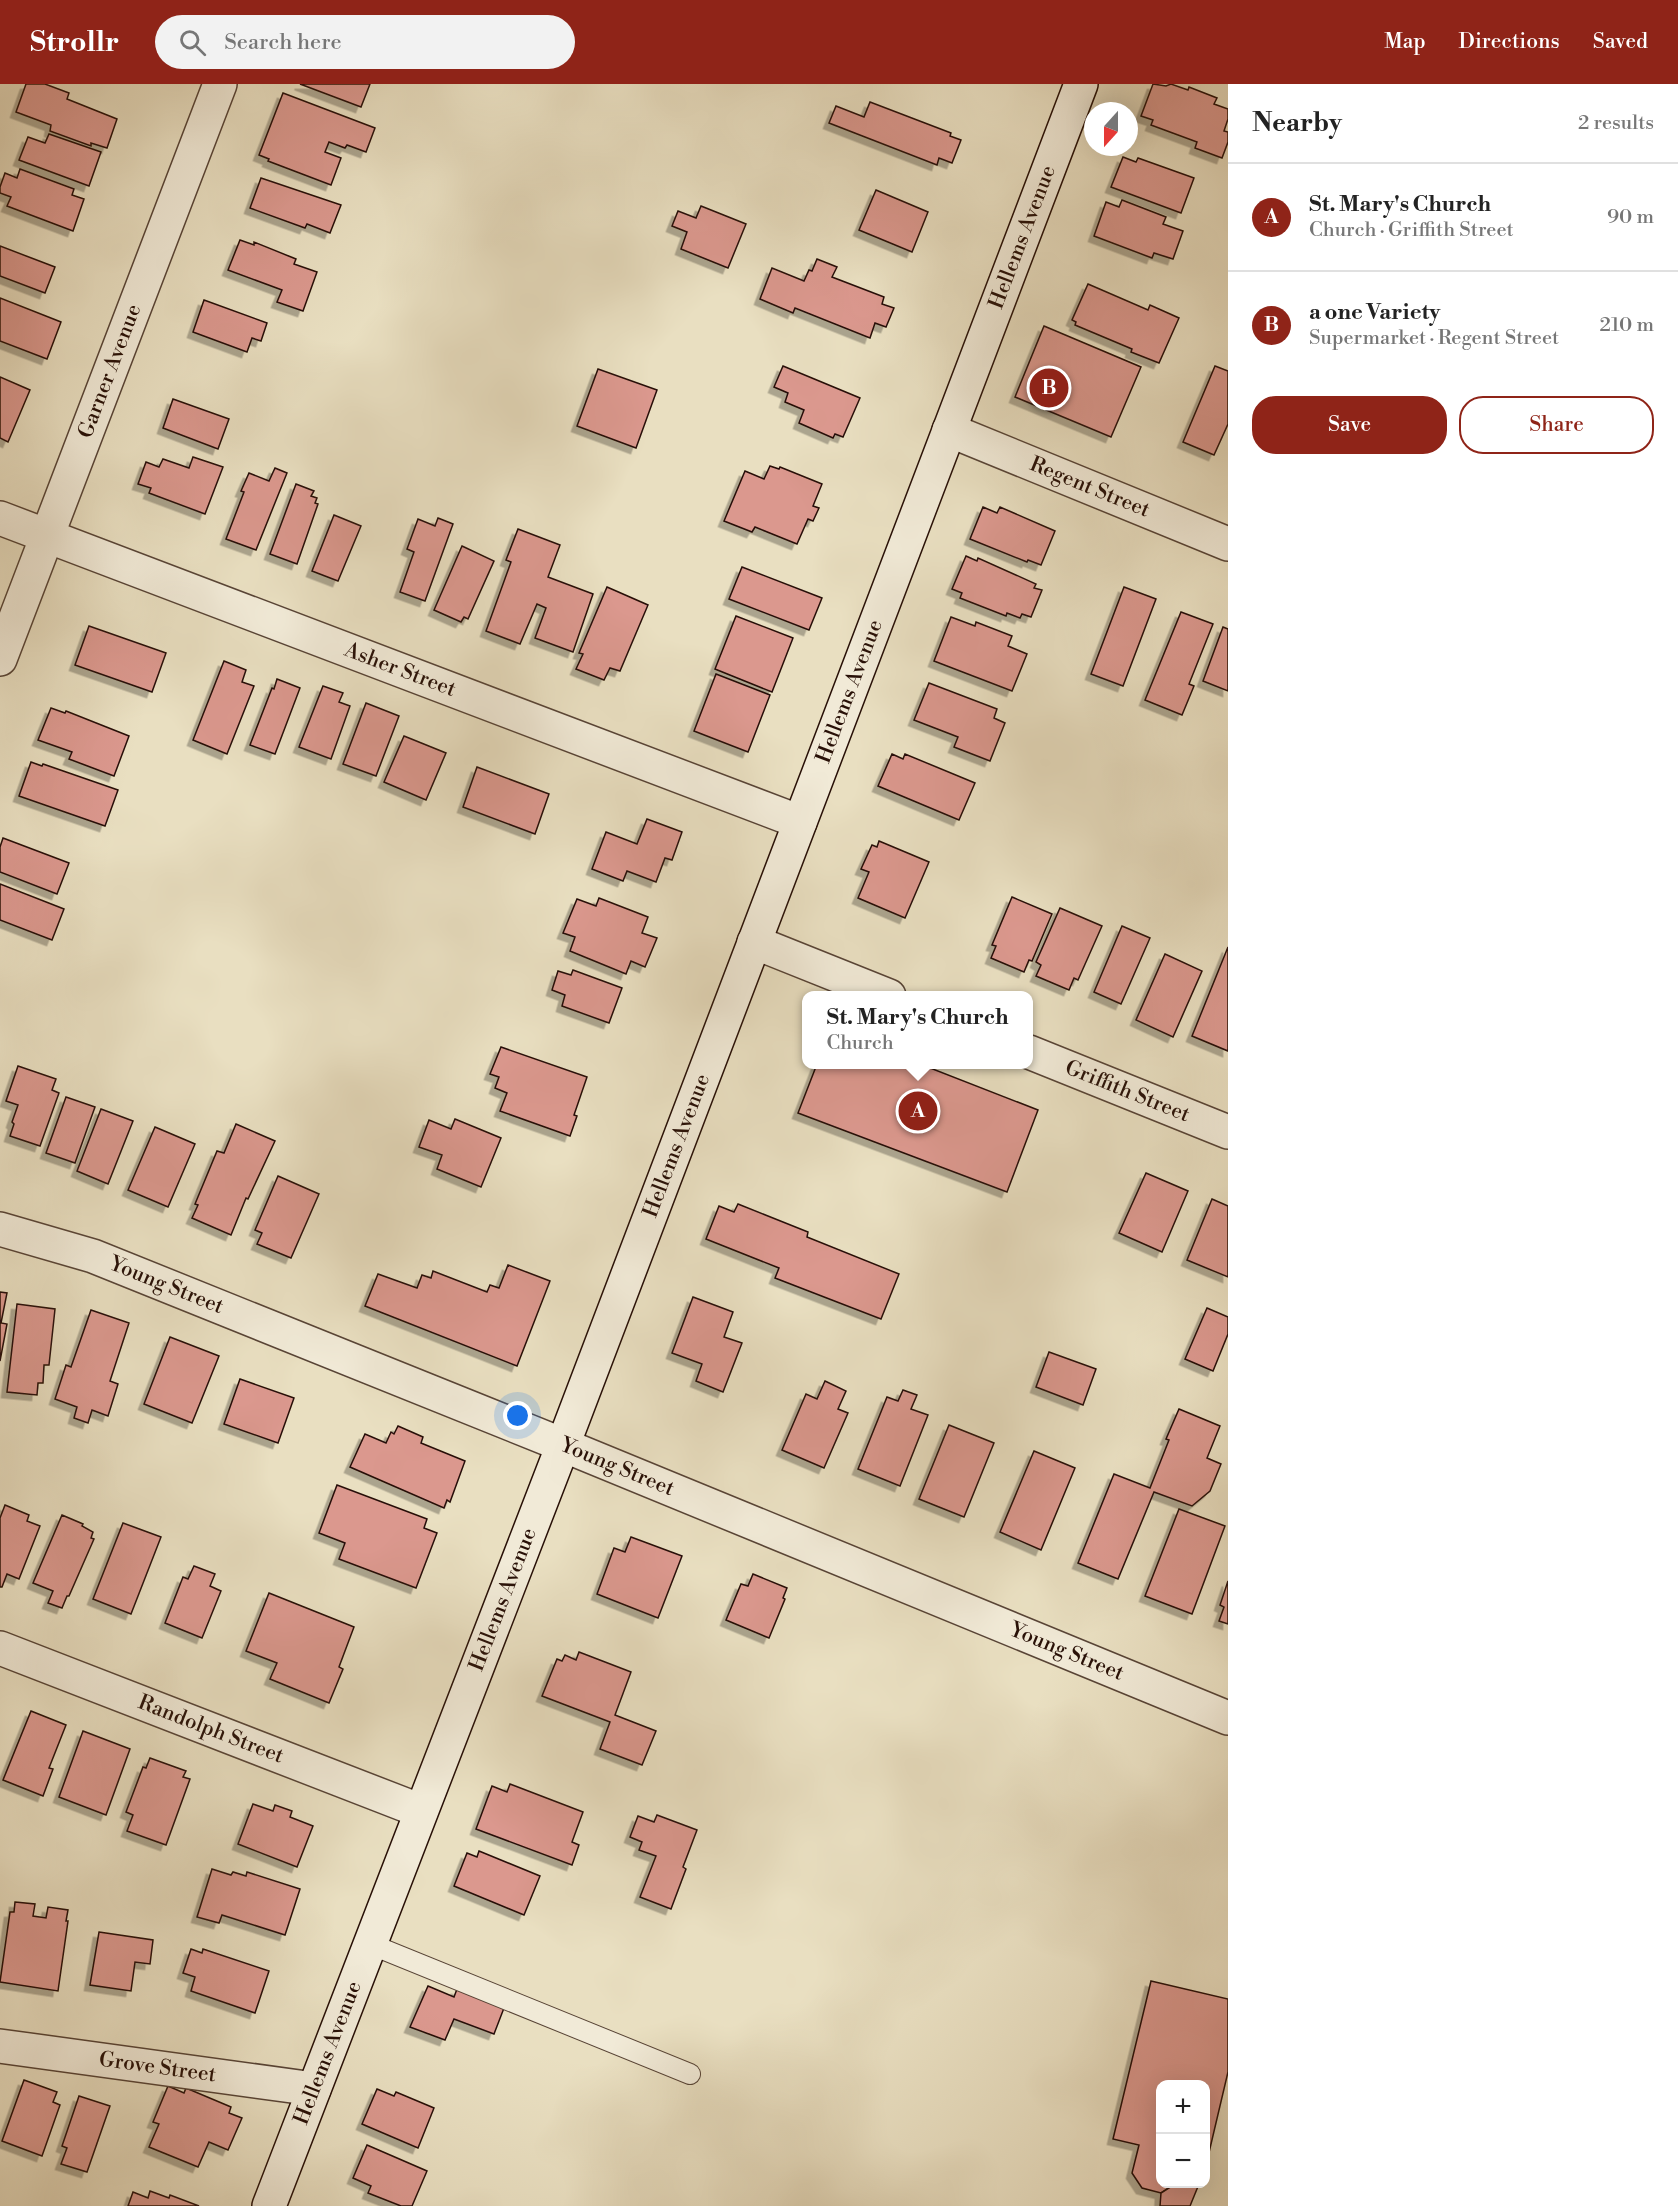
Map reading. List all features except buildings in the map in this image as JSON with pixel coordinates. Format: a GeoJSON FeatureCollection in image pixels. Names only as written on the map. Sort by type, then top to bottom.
{"type":"FeatureCollection","features":[{"type":"Feature","properties":{"kind":"street","name":"Garner Avenue"},"geometry":{"type":"LineString","coordinates":[[0,659],[220,84]]}},
{"type":"Feature","properties":{"kind":"street","name":"Hellems Avenue"},"geometry":{"type":"LineString","coordinates":[[268,2206],[563,1445],[1081,84]]}},
{"type":"Feature","properties":{"kind":"street","name":"Regent Street"},"geometry":{"type":"LineString","coordinates":[[949,430],[1228,544]]}},
{"type":"Feature","properties":{"kind":"street","name":"Asher Street"},"geometry":{"type":"LineString","coordinates":[[0,518],[800,822]]}},
{"type":"Feature","properties":{"kind":"street"},"geometry":{"type":"LineString","coordinates":[[754,942],[876,991]]}},
{"type":"Feature","properties":{"kind":"street","name":"Griffith Street"},"geometry":{"type":"LineString","coordinates":[[1033,1054],[1228,1132]]}},
{"type":"Feature","properties":{"kind":"street","name":"Young Street"},"geometry":{"type":"LineString","coordinates":[[0,1229],[93,1256],[563,1445],[1228,1718]]}},
{"type":"Feature","properties":{"kind":"street","name":"Randolph Street"},"geometry":{"type":"LineString","coordinates":[[0,1648],[422,1811]]}},
{"type":"Feature","properties":{"kind":"street","name":"Grove Street"},"geometry":{"type":"LineString","coordinates":[[0,2046],[314,2089]]}},
{"type":"Feature","properties":{"kind":"lane"},"geometry":{"type":"LineString","coordinates":[[370,1944],[690,2074]]}},
{"type":"Feature","properties":{"kind":"place","name":"a one Variety"},"geometry":{"type":"Point","coordinates":[1049,388]}},
{"type":"Feature","properties":{"kind":"place","name":"St. Mary's Church"},"geometry":{"type":"Point","coordinates":[918,1111]}}]}
